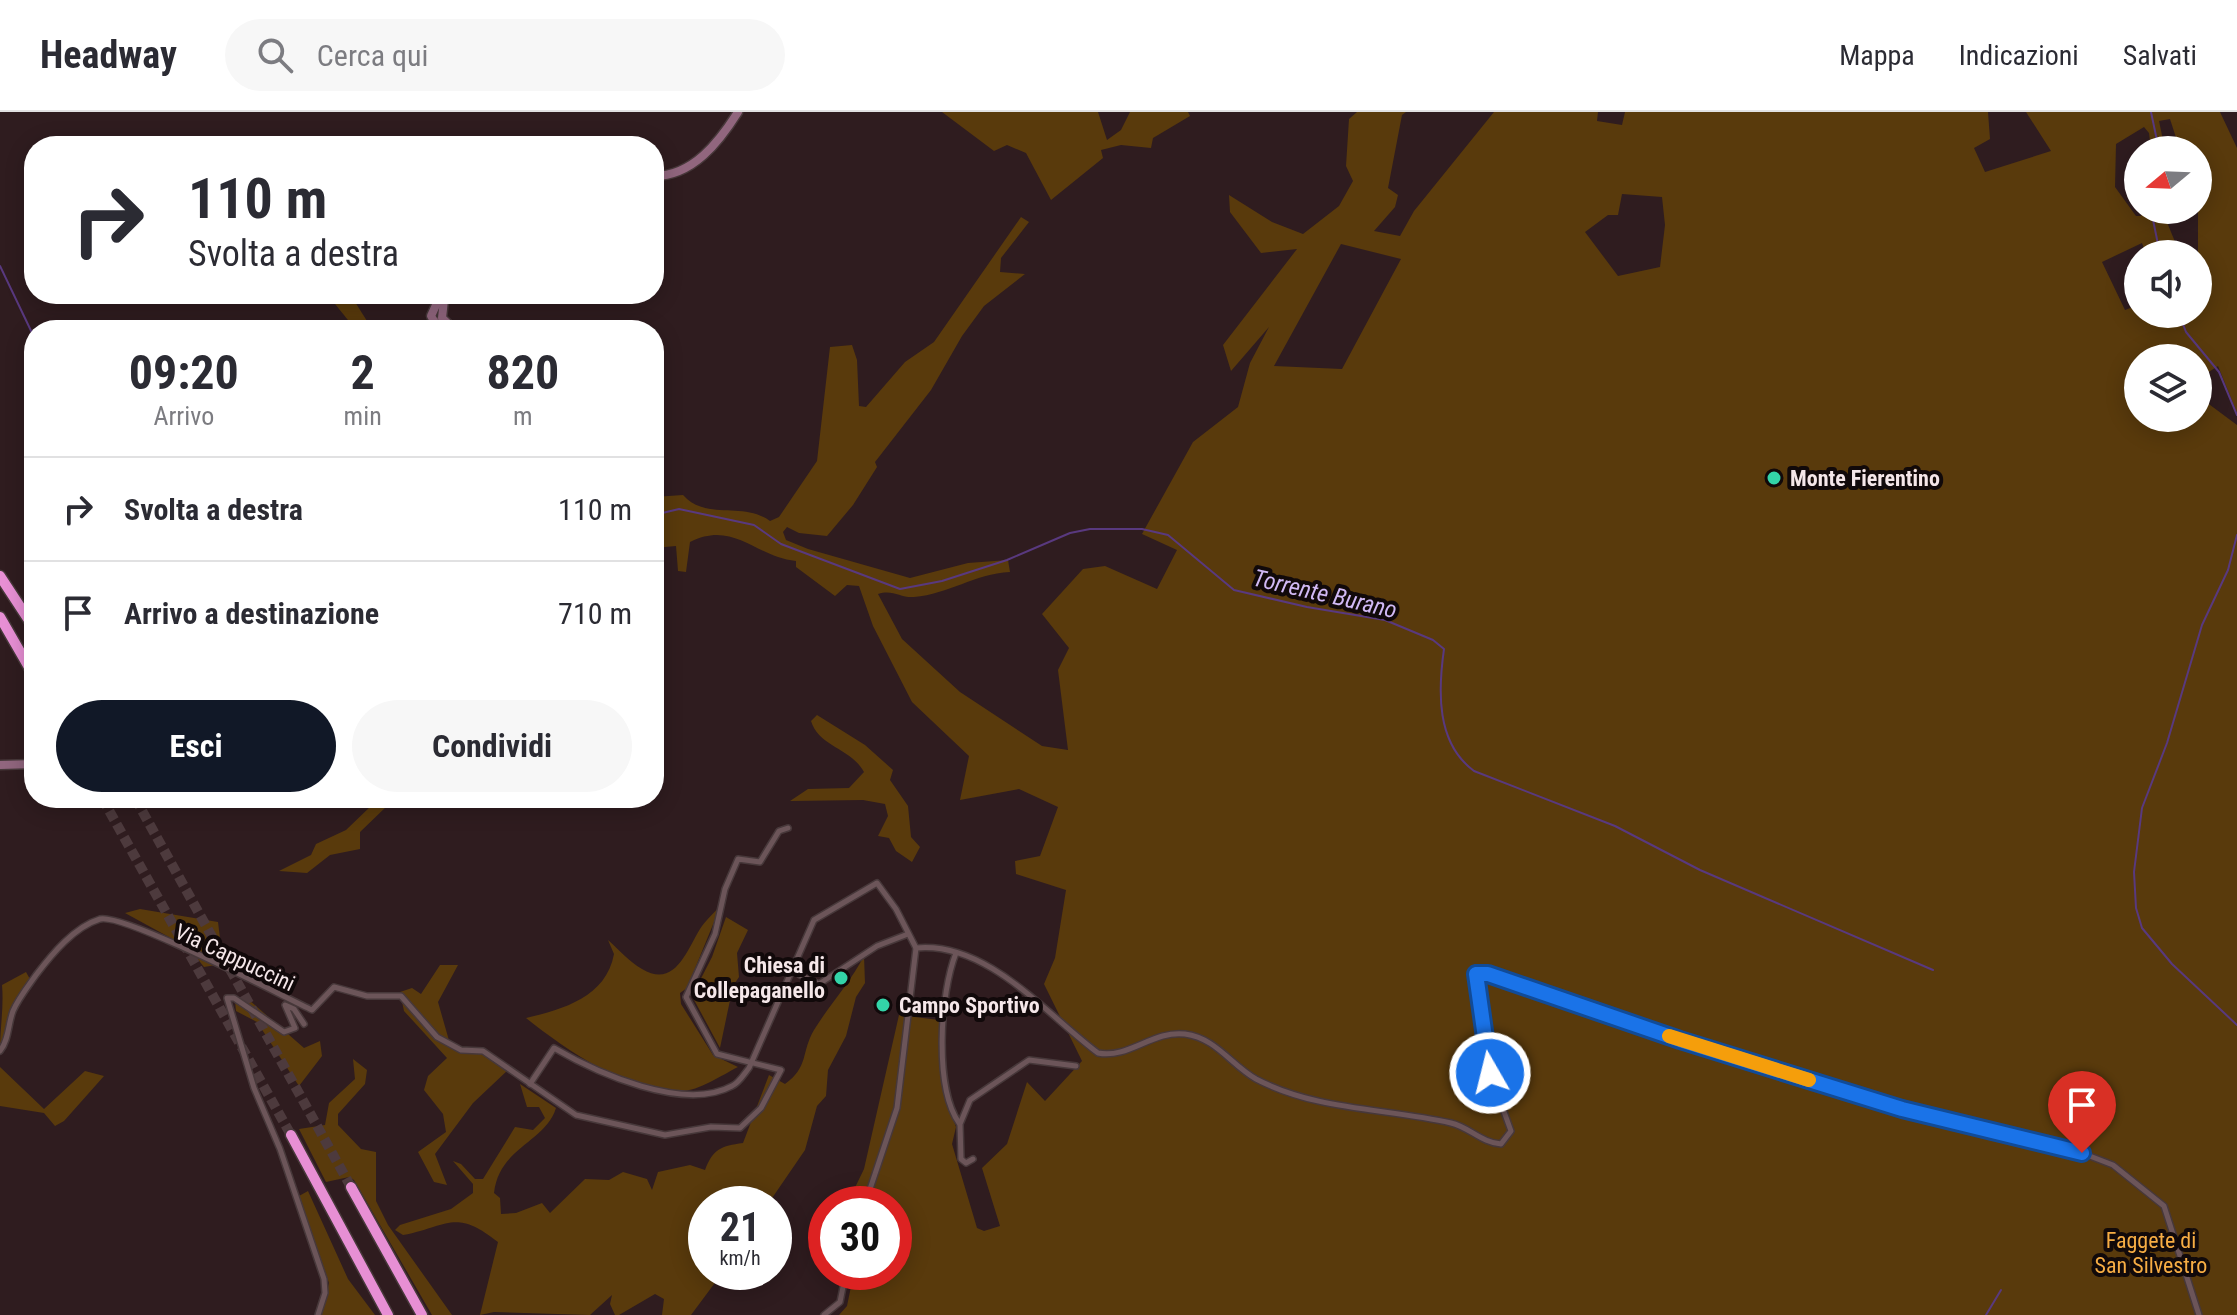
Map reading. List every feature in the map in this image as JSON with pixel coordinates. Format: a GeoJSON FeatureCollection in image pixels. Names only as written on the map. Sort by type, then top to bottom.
{"type":"FeatureCollection","features":[{"type":"Feature","properties":{"kind":"highway"},"geometry":{"type":"LineString","coordinates":[[0,576],[24,613]]}},
{"type":"Feature","properties":{"kind":"highway"},"geometry":{"type":"LineString","coordinates":[[0,617],[24,659]]}},
{"type":"Feature","properties":{"kind":"highway"},"geometry":{"type":"LineString","coordinates":[[291,1135],[388,1315]]}},
{"type":"Feature","properties":{"kind":"highway"},"geometry":{"type":"LineString","coordinates":[[351,1187],[422,1315]]}},
{"type":"Feature","properties":{"kind":"main road"},"geometry":{"type":"LineString","coordinates":[[664,175],[678,174],[692,166],[738,112]]}},
{"type":"Feature","properties":{"kind":"main road"},"geometry":{"type":"LineString","coordinates":[[438,320],[432,311],[440,304]]}},
{"type":"Feature","properties":{"kind":"main road"},"geometry":{"type":"LineString","coordinates":[[0,765],[24,764]]}},
{"type":"Feature","properties":{"kind":"street"},"geometry":{"type":"LineString","coordinates":[[751,1064],[717,1054],[686,997],[715,934],[725,889],[738,859],[760,862],[779,831],[788,828]]}},
{"type":"Feature","properties":{"kind":"street"},"geometry":{"type":"LineString","coordinates":[[530,1084],[554,1048],[601,1072],[656,1089],[694,1095],[734,1086],[751,1064],[814,920],[877,883],[896,909],[916,948],[897,1108],[871,1186]]}},
{"type":"Feature","properties":{"kind":"street","name":"Via Cappuccini"},"geometry":{"type":"LineString","coordinates":[[0,1051],[5,1045],[14,1009],[37,974],[69,937],[101,919],[127,922],[197,957],[239,971],[312,1010],[334,987],[367,996],[401,996],[437,1037],[461,1050],[483,1051],[576,1115],[665,1135],[711,1127],[740,1128],[761,1108],[781,1070],[751,1064]]}},
{"type":"Feature","properties":{"kind":"street"},"geometry":{"type":"LineString","coordinates":[[800,975],[815,985],[819,984],[877,946],[908,934]]}},
{"type":"Feature","properties":{"kind":"street"},"geometry":{"type":"LineString","coordinates":[[916,948],[939,948],[956,953],[1002,975],[1098,1053],[1109,1055],[1156,1036],[1185,1034],[1220,1049],[1254,1078],[1306,1100],[1454,1124],[1491,1144],[1501,1144],[1511,1131],[1490,1073],[1476,974],[1488,974],[1680,1040],[1902,1109],[2082,1153],[2113,1165],[2164,1206],[2199,1315]]}},
{"type":"Feature","properties":{"kind":"street"},"geometry":{"type":"LineString","coordinates":[[956,953],[945,996],[943,1070],[945,1092],[960,1124],[961,1159],[966,1163],[973,1159]]}},
{"type":"Feature","properties":{"kind":"street"},"geometry":{"type":"LineString","coordinates":[[304,1024],[294,1009],[285,1005],[295,1028],[284,1032],[234,998],[227,998],[254,1088],[280,1149],[324,1279],[325,1293],[318,1315]]}},
{"type":"Feature","properties":{"kind":"street"},"geometry":{"type":"LineString","coordinates":[[960,1124],[970,1100],[1017,1065],[1042,1059],[1076,1066]]}},
{"type":"Feature","properties":{"kind":"street"},"geometry":{"type":"LineString","coordinates":[[824,1315],[840,1302],[842,1290]]}},
{"type":"Feature","properties":{"kind":"green space"},"geometry":{"type":"Polygon","coordinates":[[[942,112],[1098,112],[1107,140],[1121,130],[1130,112],[1188,112],[1190,116],[1153,138],[1151,148],[1121,145],[1101,150],[1103,158],[1051,200],[1026,153],[1007,145],[994,151],[942,112]]]}},
{"type":"Feature","properties":{"kind":"green space","name":"Faggete di San Silvestro"},"geometry":{"type":"Polygon","coordinates":[[[1357,112],[1406,112],[1402,115],[1388,188],[1398,195],[1395,207],[1374,231],[1400,236],[1414,211],[1494,112],[1598,112],[1597,121],[1622,125],[1625,112],[1988,112],[1990,139],[1974,148],[1985,172],[2051,151],[2026,112],[2220,112],[2237,148],[2237,413],[2218,366],[2212,370],[2212,344],[2124,344],[2124,432],[2212,432],[2212,406],[2237,425],[2237,1315],[839,1315],[847,1306],[850,1290],[912,1290],[912,1186],[856,1186],[864,1169],[899,1015],[939,1020],[944,1093],[956,1127],[952,1144],[977,1228],[984,1231],[1000,1226],[982,1168],[1007,1144],[1027,1082],[1045,1101],[1082,1061],[1044,984],[1055,958],[1066,890],[1016,874],[1015,861],[1040,856],[1058,807],[1019,789],[960,800],[969,756],[912,702],[873,626],[859,586],[847,585],[835,596],[796,567],[796,561],[719,535],[690,542],[686,572],[678,571],[676,546],[664,547],[664,496],[683,495],[702,507],[748,512],[770,521],[779,517],[817,461],[830,347],[852,345],[857,360],[859,406],[866,407],[905,362],[934,342],[1021,217],[1029,222],[1001,258],[1000,272],[1025,274],[984,306],[962,336],[931,390],[875,462],[877,467],[853,505],[827,536],[799,533],[787,527],[783,532],[786,540],[808,549],[910,578],[968,563],[1008,560],[1010,572],[985,576],[939,592],[914,597],[888,592],[878,594],[902,639],[960,692],[1042,746],[1068,750],[1058,670],[1069,648],[1042,614],[1083,569],[1105,566],[1157,589],[1177,550],[1142,534],[1193,442],[1238,407],[1250,363],[1269,327],[1231,371],[1223,345],[1297,249],[1261,253],[1230,212],[1229,195],[1272,222],[1303,234],[1339,206],[1353,181],[1346,166],[1349,119],[1357,112]],[[1622,194],[1618,215],[1608,215],[1585,232],[1618,276],[1660,267],[1665,225],[1662,197],[1622,194]],[[1341,244],[1274,366],[1342,369],[1401,259],[1341,244]]]}},
{"type":"Feature","properties":{"kind":"green space"},"geometry":{"type":"Polygon","coordinates":[[[335,304],[356,304],[366,320],[348,320],[335,304]]]}},
{"type":"Feature","properties":{"kind":"green space"},"geometry":{"type":"Polygon","coordinates":[[[817,715],[865,745],[893,770],[890,780],[908,806],[911,837],[920,847],[912,862],[896,851],[889,838],[878,836],[888,816],[885,804],[863,800],[790,801],[808,789],[849,788],[864,772],[815,730],[811,721],[817,715]]]}},
{"type":"Feature","properties":{"kind":"green space"},"geometry":{"type":"Polygon","coordinates":[[[369,808],[385,808],[360,832],[360,849],[330,855],[307,873],[279,871],[311,855],[316,844],[346,830],[369,808]]]}},
{"type":"Feature","properties":{"kind":"green space"},"geometry":{"type":"Polygon","coordinates":[[[721,905],[687,988],[680,993],[681,1004],[713,1055],[738,1067],[695,1088],[681,1091],[660,1089],[619,1077],[599,1067],[560,1044],[526,1018],[568,1005],[593,991],[609,969],[614,954],[608,940],[642,969],[653,974],[671,971],[685,956],[702,926],[721,905]]]}},
{"type":"Feature","properties":{"kind":"green space"},"geometry":{"type":"Polygon","coordinates":[[[140,909],[218,922],[222,954],[234,962],[204,967],[189,948],[125,913],[140,909]]]}},
{"type":"Feature","properties":{"kind":"green space"},"geometry":{"type":"Polygon","coordinates":[[[726,917],[748,930],[737,953],[739,977],[733,986],[720,1048],[692,996],[712,957],[726,917]]]}},
{"type":"Feature","properties":{"kind":"green space"},"geometry":{"type":"Polygon","coordinates":[[[864,956],[865,983],[856,997],[846,1036],[828,1070],[826,1096],[817,1106],[805,1150],[780,1186],[688,1186],[688,1290],[710,1290],[691,1315],[662,1315],[664,1299],[655,1294],[619,1315],[615,1315],[610,1304],[612,1295],[590,1315],[494,1312],[480,1315],[498,1242],[461,1222],[403,1235],[395,1230],[400,1225],[451,1209],[473,1193],[473,1184],[453,1161],[461,1164],[475,1179],[483,1179],[515,1127],[533,1130],[545,1118],[539,1107],[527,1107],[520,1084],[556,1108],[542,1130],[504,1165],[494,1193],[500,1198],[501,1214],[516,1213],[542,1203],[550,1213],[585,1179],[609,1180],[623,1172],[647,1179],[652,1190],[658,1172],[690,1165],[705,1170],[711,1157],[719,1150],[743,1143],[769,1075],[785,1084],[793,1078],[814,1030],[864,956]]]}},
{"type":"Feature","properties":{"kind":"green space"},"geometry":{"type":"Polygon","coordinates":[[[440,965],[458,965],[438,1002],[450,1044],[490,1056],[509,1069],[473,1103],[435,1154],[447,1185],[434,1182],[418,1152],[446,1132],[443,1114],[424,1090],[428,1076],[447,1058],[404,1011],[400,992],[412,988],[421,994],[440,965]]]}},
{"type":"Feature","properties":{"kind":"green space"},"geometry":{"type":"Polygon","coordinates":[[[26,972],[31,981],[17,1001],[0,1050],[2,985],[26,972]]]}},
{"type":"Feature","properties":{"kind":"green space"},"geometry":{"type":"Polygon","coordinates":[[[248,999],[304,1048],[320,1041],[322,1056],[299,1086],[257,1022],[236,1011],[235,1001],[248,999]]]}},
{"type":"Feature","properties":{"kind":"green space"},"geometry":{"type":"Polygon","coordinates":[[[353,1059],[367,1070],[365,1084],[338,1114],[338,1125],[361,1149],[376,1152],[376,1201],[388,1225],[452,1315],[432,1315],[354,1180],[349,1177],[326,1182],[299,1129],[325,1125],[329,1103],[355,1079],[353,1059]]]}},
{"type":"Feature","properties":{"kind":"green space"},"geometry":{"type":"Polygon","coordinates":[[[0,1067],[44,1109],[85,1071],[104,1076],[64,1121],[55,1126],[44,1113],[0,1106],[0,1067]]]}},
{"type":"Feature","properties":{"kind":"green space"},"geometry":{"type":"Polygon","coordinates":[[[308,1191],[348,1279],[375,1315],[321,1315],[329,1283],[299,1196],[308,1191]]]}},
{"type":"Feature","properties":{"kind":"waterway"},"geometry":{"type":"LineString","coordinates":[[2151,112],[2156,136]]}},
{"type":"Feature","properties":{"kind":"waterway"},"geometry":{"type":"LineString","coordinates":[[2154,224],[2157,240]]}},
{"type":"Feature","properties":{"kind":"waterway","name":"Torrente Burano"},"geometry":{"type":"LineString","coordinates":[[0,266],[26,320]]}},
{"type":"Feature","properties":{"kind":"waterway"},"geometry":{"type":"LineString","coordinates":[[2184,328],[2219,372],[2237,415]]}},
{"type":"Feature","properties":{"kind":"waterway","name":"Torrente Burano"},"geometry":{"type":"LineString","coordinates":[[664,513],[679,509],[754,525],[781,544],[900,589],[942,581],[1007,560],[1070,533],[1090,529],[1142,529],[1168,535],[1234,590],[1307,607],[1385,620],[1433,640],[1444,649],[1441,699],[1446,731],[1452,746],[1474,771],[1615,826],[1700,870],[1933,970]]}},
{"type":"Feature","properties":{"kind":"waterway"},"geometry":{"type":"LineString","coordinates":[[2237,535],[2228,570],[2202,625],[2167,743],[2142,808],[2134,872],[2136,908],[2142,928],[2172,964],[2237,1025]]}},
{"type":"Feature","properties":{"kind":"waterway"},"geometry":{"type":"LineString","coordinates":[[1986,1315],[2001,1290]]}},
{"type":"Feature","properties":{"kind":"tunnel"},"geometry":{"type":"LineString","coordinates":[[108,808],[291,1135]]}},
{"type":"Feature","properties":{"kind":"tunnel"},"geometry":{"type":"LineString","coordinates":[[141,808],[351,1187]]}},
{"type":"Feature","properties":{"kind":"slow traffic"},"geometry":{"type":"LineString","coordinates":[[1669,1036],[1809,1080]]}},
{"type":"Feature","properties":{"kind":"place","name":"Monte Fierentino"},"geometry":{"type":"Point","coordinates":[1774,478]}},
{"type":"Feature","properties":{"kind":"place","name":"Chiesa di Collepaganello"},"geometry":{"type":"Point","coordinates":[841,978]}},
{"type":"Feature","properties":{"kind":"place","name":"Campo Sportivo"},"geometry":{"type":"Point","coordinates":[883,1005]}},
{"type":"Feature","properties":{"kind":"route"},"geometry":{"type":"LineString","coordinates":[[1490,1073],[1476,974],[1488,974],[1680,1040],[1902,1109],[2082,1153]]}}]}
